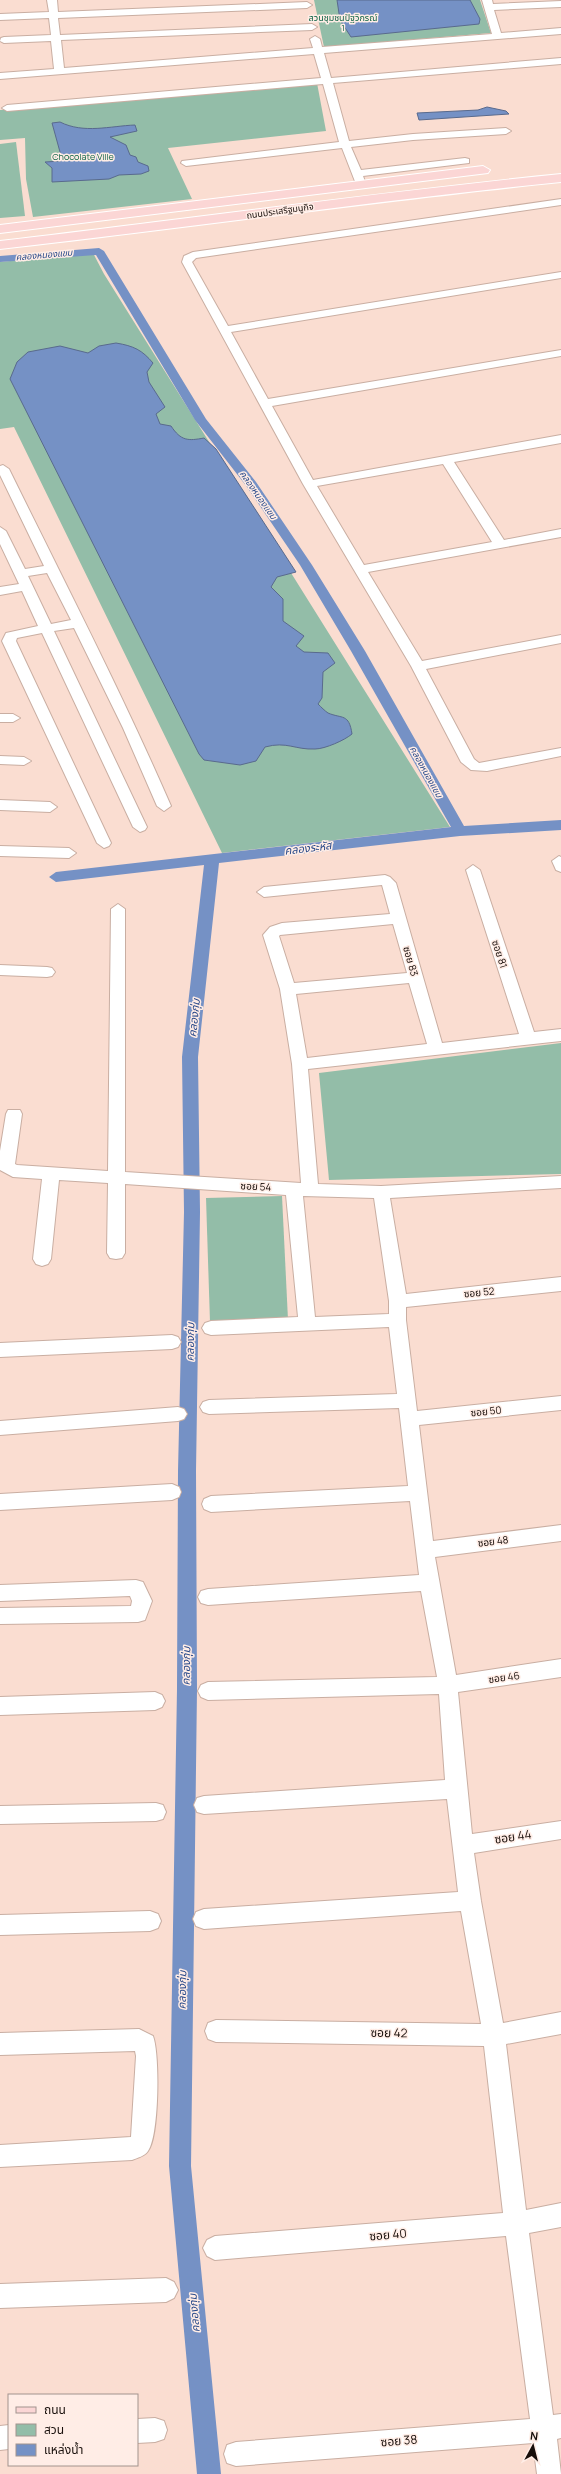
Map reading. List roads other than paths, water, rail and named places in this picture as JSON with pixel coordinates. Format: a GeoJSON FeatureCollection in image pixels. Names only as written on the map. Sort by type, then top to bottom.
{"type":"FeatureCollection","features":[{"type":"Feature","properties":{"kind":"main road","name":"ถนนประเสริฐมนูกิจ"},"geometry":{"type":"LineString","coordinates":[[0,229],[164,210],[359,179],[499,168]]}},
{"type":"Feature","properties":{"kind":"main road","name":"ถนนประเสริฐมนูกิจ"},"geometry":{"type":"LineString","coordinates":[[0,245],[175,225],[433,191],[561,178]]}},
{"type":"Feature","properties":{"kind":"main road"},"geometry":{"type":"LineString","coordinates":[[164,210],[175,225]]}},
{"type":"Feature","properties":{"kind":"street"},"geometry":{"type":"LineString","coordinates":[[52,0],[55,15],[59,71]]}},
{"type":"Feature","properties":{"kind":"street"},"geometry":{"type":"LineString","coordinates":[[497,36],[488,3],[561,4]]}},
{"type":"Feature","properties":{"kind":"street"},"geometry":{"type":"LineString","coordinates":[[0,17],[55,15],[309,13]]}},
{"type":"Feature","properties":{"kind":"street"},"geometry":{"type":"LineString","coordinates":[[4,40],[56,38],[309,13]]}},
{"type":"Feature","properties":{"kind":"street"},"geometry":{"type":"LineString","coordinates":[[309,13],[345,144],[359,179],[465,161]]}},
{"type":"Feature","properties":{"kind":"street"},"geometry":{"type":"LineString","coordinates":[[0,76],[561,31]]}},
{"type":"Feature","properties":{"kind":"street"},"geometry":{"type":"LineString","coordinates":[[7,108],[561,61]]}},
{"type":"Feature","properties":{"kind":"street"},"geometry":{"type":"LineString","coordinates":[[111,87],[115,99]]}},
{"type":"Feature","properties":{"kind":"street"},"geometry":{"type":"LineString","coordinates":[[186,163],[345,144],[506,131]]}},
{"type":"Feature","properties":{"kind":"street"},"geometry":{"type":"LineString","coordinates":[[561,202],[192,255],[188,258],[187,262],[266,403],[309,484],[359,570],[418,666],[468,762],[476,767],[487,767],[561,752]]}},
{"type":"Feature","properties":{"kind":"street"},"geometry":{"type":"LineString","coordinates":[[224,330],[561,276]]}},
{"type":"Feature","properties":{"kind":"street"},"geometry":{"type":"LineString","coordinates":[[266,403],[561,353]]}},
{"type":"Feature","properties":{"kind":"street"},"geometry":{"type":"LineString","coordinates":[[309,484],[446,458],[561,439]]}},
{"type":"Feature","properties":{"kind":"street"},"geometry":{"type":"LineString","coordinates":[[446,458],[500,544]]}},
{"type":"Feature","properties":{"kind":"street"},"geometry":{"type":"LineString","coordinates":[[3,469],[5,487],[52,568],[130,728],[164,806]]}},
{"type":"Feature","properties":{"kind":"street"},"geometry":{"type":"LineString","coordinates":[[0,531],[44,629],[140,827]]}},
{"type":"Feature","properties":{"kind":"street"},"geometry":{"type":"LineString","coordinates":[[359,570],[561,533]]}},
{"type":"Feature","properties":{"kind":"street"},"geometry":{"type":"LineString","coordinates":[[20,574],[52,568]]}},
{"type":"Feature","properties":{"kind":"street"},"geometry":{"type":"LineString","coordinates":[[0,591],[26,587]]}},
{"type":"Feature","properties":{"kind":"street"},"geometry":{"type":"LineString","coordinates":[[78,623],[17,634],[11,636],[9,641],[104,843]]}},
{"type":"Feature","properties":{"kind":"street"},"geometry":{"type":"LineString","coordinates":[[418,666],[561,639]]}},
{"type":"Feature","properties":{"kind":"street"},"geometry":{"type":"LineString","coordinates":[[0,760],[24,761]]}},
{"type":"Feature","properties":{"kind":"street"},"geometry":{"type":"LineString","coordinates":[[0,805],[50,807]]}},
{"type":"Feature","properties":{"kind":"street"},"geometry":{"type":"LineString","coordinates":[[0,851],[69,853]]}},
{"type":"Feature","properties":{"kind":"street","name":"ซอย 81"},"geometry":{"type":"LineString","coordinates":[[473,870],[528,1038]]}},
{"type":"Feature","properties":{"kind":"street","name":"ซอย 83"},"geometry":{"type":"LineString","coordinates":[[264,892],[380,879],[389,883],[436,1050]]}},
{"type":"Feature","properties":{"kind":"street"},"geometry":{"type":"LineString","coordinates":[[116,1253],[118,909]]}},
{"type":"Feature","properties":{"kind":"street"},"geometry":{"type":"LineString","coordinates":[[307,1324],[302,1190],[300,1064],[288,989],[271,935],[275,931],[399,918]]}},
{"type":"Feature","properties":{"kind":"street"},"geometry":{"type":"LineString","coordinates":[[0,970],[47,972]]}},
{"type":"Feature","properties":{"kind":"street"},"geometry":{"type":"LineString","coordinates":[[288,989],[416,977]]}},
{"type":"Feature","properties":{"kind":"street"},"geometry":{"type":"LineString","coordinates":[[300,1064],[561,1035]]}},
{"type":"Feature","properties":{"kind":"street","name":"ซอย 54"},"geometry":{"type":"LineString","coordinates":[[14,1114],[6,1166],[13,1171],[302,1190],[381,1192],[561,1182]]}},
{"type":"Feature","properties":{"kind":"street"},"geometry":{"type":"LineString","coordinates":[[42,1259],[51,1174]]}},
{"type":"Feature","properties":{"kind":"street"},"geometry":{"type":"LineString","coordinates":[[381,1192],[398,1310],[424,1550],[448,1685],[456,1789],[470,1901],[494,2035],[516,2224],[552,2428],[549,2474]]}},
{"type":"Feature","properties":{"kind":"street","name":"ซอย 52"},"geometry":{"type":"LineString","coordinates":[[211,1328],[307,1324],[561,1284]]}},
{"type":"Feature","properties":{"kind":"street"},"geometry":{"type":"LineString","coordinates":[[0,1350],[172,1342]]}},
{"type":"Feature","properties":{"kind":"street","name":"ซอย 50"},"geometry":{"type":"LineString","coordinates":[[208,1407],[408,1410],[561,1403]]}},
{"type":"Feature","properties":{"kind":"street"},"geometry":{"type":"LineString","coordinates":[[0,1428],[178,1414]]}},
{"type":"Feature","properties":{"kind":"street"},"geometry":{"type":"LineString","coordinates":[[0,1502],[172,1492]]}},
{"type":"Feature","properties":{"kind":"street"},"geometry":{"type":"LineString","coordinates":[[211,1504],[419,1493]]}},
{"type":"Feature","properties":{"kind":"street","name":"ซอย 48"},"geometry":{"type":"LineString","coordinates":[[424,1550],[561,1533]]}},
{"type":"Feature","properties":{"kind":"street"},"geometry":{"type":"LineString","coordinates":[[208,1597],[429,1582]]}},
{"type":"Feature","properties":{"kind":"street"},"geometry":{"type":"LineString","coordinates":[[0,1593],[136,1588],[142,1601],[138,1614],[0,1616]]}},
{"type":"Feature","properties":{"kind":"street","name":"ซอย 46"},"geometry":{"type":"LineString","coordinates":[[208,1691],[448,1685],[561,1668]]}},
{"type":"Feature","properties":{"kind":"street"},"geometry":{"type":"LineString","coordinates":[[0,1706],[155,1701]]}},
{"type":"Feature","properties":{"kind":"street"},"geometry":{"type":"LineString","coordinates":[[204,1805],[456,1789]]}},
{"type":"Feature","properties":{"kind":"street"},"geometry":{"type":"LineString","coordinates":[[0,1815],[156,1812]]}},
{"type":"Feature","properties":{"kind":"street","name":"ซอย 44"},"geometry":{"type":"LineString","coordinates":[[464,1845],[561,1830]]}},
{"type":"Feature","properties":{"kind":"street"},"geometry":{"type":"LineString","coordinates":[[204,1919],[470,1901]]}},
{"type":"Feature","properties":{"kind":"street"},"geometry":{"type":"LineString","coordinates":[[0,1925],[150,1921]]}},
{"type":"Feature","properties":{"kind":"street","name":"ซอย 42"},"geometry":{"type":"LineString","coordinates":[[216,2030],[494,2035],[561,2023]]}},
{"type":"Feature","properties":{"kind":"street"},"geometry":{"type":"LineString","coordinates":[[0,2044],[139,2040],[145,2044],[147,2056],[143,2138],[139,2145],[132,2149],[0,2156]]}},
{"type":"Feature","properties":{"kind":"street","name":"ซอย 40"},"geometry":{"type":"LineString","coordinates":[[215,2248],[516,2224],[561,2216]]}},
{"type":"Feature","properties":{"kind":"street"},"geometry":{"type":"LineString","coordinates":[[0,2296],[166,2290]]}},
{"type":"Feature","properties":{"kind":"street","name":"ซอย 38"},"geometry":{"type":"LineString","coordinates":[[236,2454],[552,2428]]}},
{"type":"Feature","properties":{"kind":"water","name":"สวนชุมชนปัฐวิกรณ์ 1"},"geometry":{"type":"Polygon","coordinates":[[[337,0],[470,0],[480,19],[479,24],[351,37],[340,20],[337,0]]]}},
{"type":"Feature","properties":{"kind":"water"},"geometry":{"type":"Polygon","coordinates":[[[487,107],[506,111],[509,114],[419,120],[417,113],[478,110],[487,107]]]}},
{"type":"Feature","properties":{"kind":"water"},"geometry":{"type":"Polygon","coordinates":[[[60,122],[78,128],[135,125],[137,131],[110,137],[126,145],[130,155],[136,157],[138,162],[148,166],[149,171],[141,174],[119,175],[109,179],[52,182],[52,168],[45,162],[61,161],[52,123],[60,122]]]}},
{"type":"Feature","properties":{"kind":"water"},"geometry":{"type":"Polygon","coordinates":[[[116,343],[137,349],[153,363],[147,372],[149,382],[165,407],[156,414],[160,424],[171,426],[178,435],[185,439],[194,440],[204,438],[216,449],[296,572],[277,577],[271,587],[283,599],[283,621],[304,636],[296,646],[304,652],[328,653],[335,663],[323,672],[322,698],[318,704],[328,713],[347,720],[351,727],[352,734],[345,739],[319,749],[273,745],[265,747],[256,761],[240,765],[204,760],[199,754],[10,379],[17,362],[28,352],[60,346],[88,353],[99,346],[116,343]]]}},
{"type":"Feature","properties":{"kind":"waterway","name":"คลองหนองแขม"},"geometry":{"type":"LineString","coordinates":[[0,259],[99,251],[201,420],[252,485],[306,565],[358,651],[460,831]]}},
{"type":"Feature","properties":{"kind":"waterway","name":"คลองระหัส"},"geometry":{"type":"LineString","coordinates":[[460,831],[561,825]]}},
{"type":"Feature","properties":{"kind":"waterway","name":"คลองระหัส"},"geometry":{"type":"LineString","coordinates":[[212,859],[460,831]]}},
{"type":"Feature","properties":{"kind":"waterway","name":"คลองระหัส"},"geometry":{"type":"LineString","coordinates":[[56,877],[212,859]]}},
{"type":"Feature","properties":{"kind":"waterway","name":"คลองกุ่ม"},"geometry":{"type":"LineString","coordinates":[[209,2474],[180,2166],[187,1689],[187,1471],[192,1212],[190,1057],[193,1014],[212,859]]}},
{"type":"Feature","properties":{"kind":"park label","name":"Chocolate Ville"},"geometry":{"type":"Point","coordinates":[83,157]}}]}
